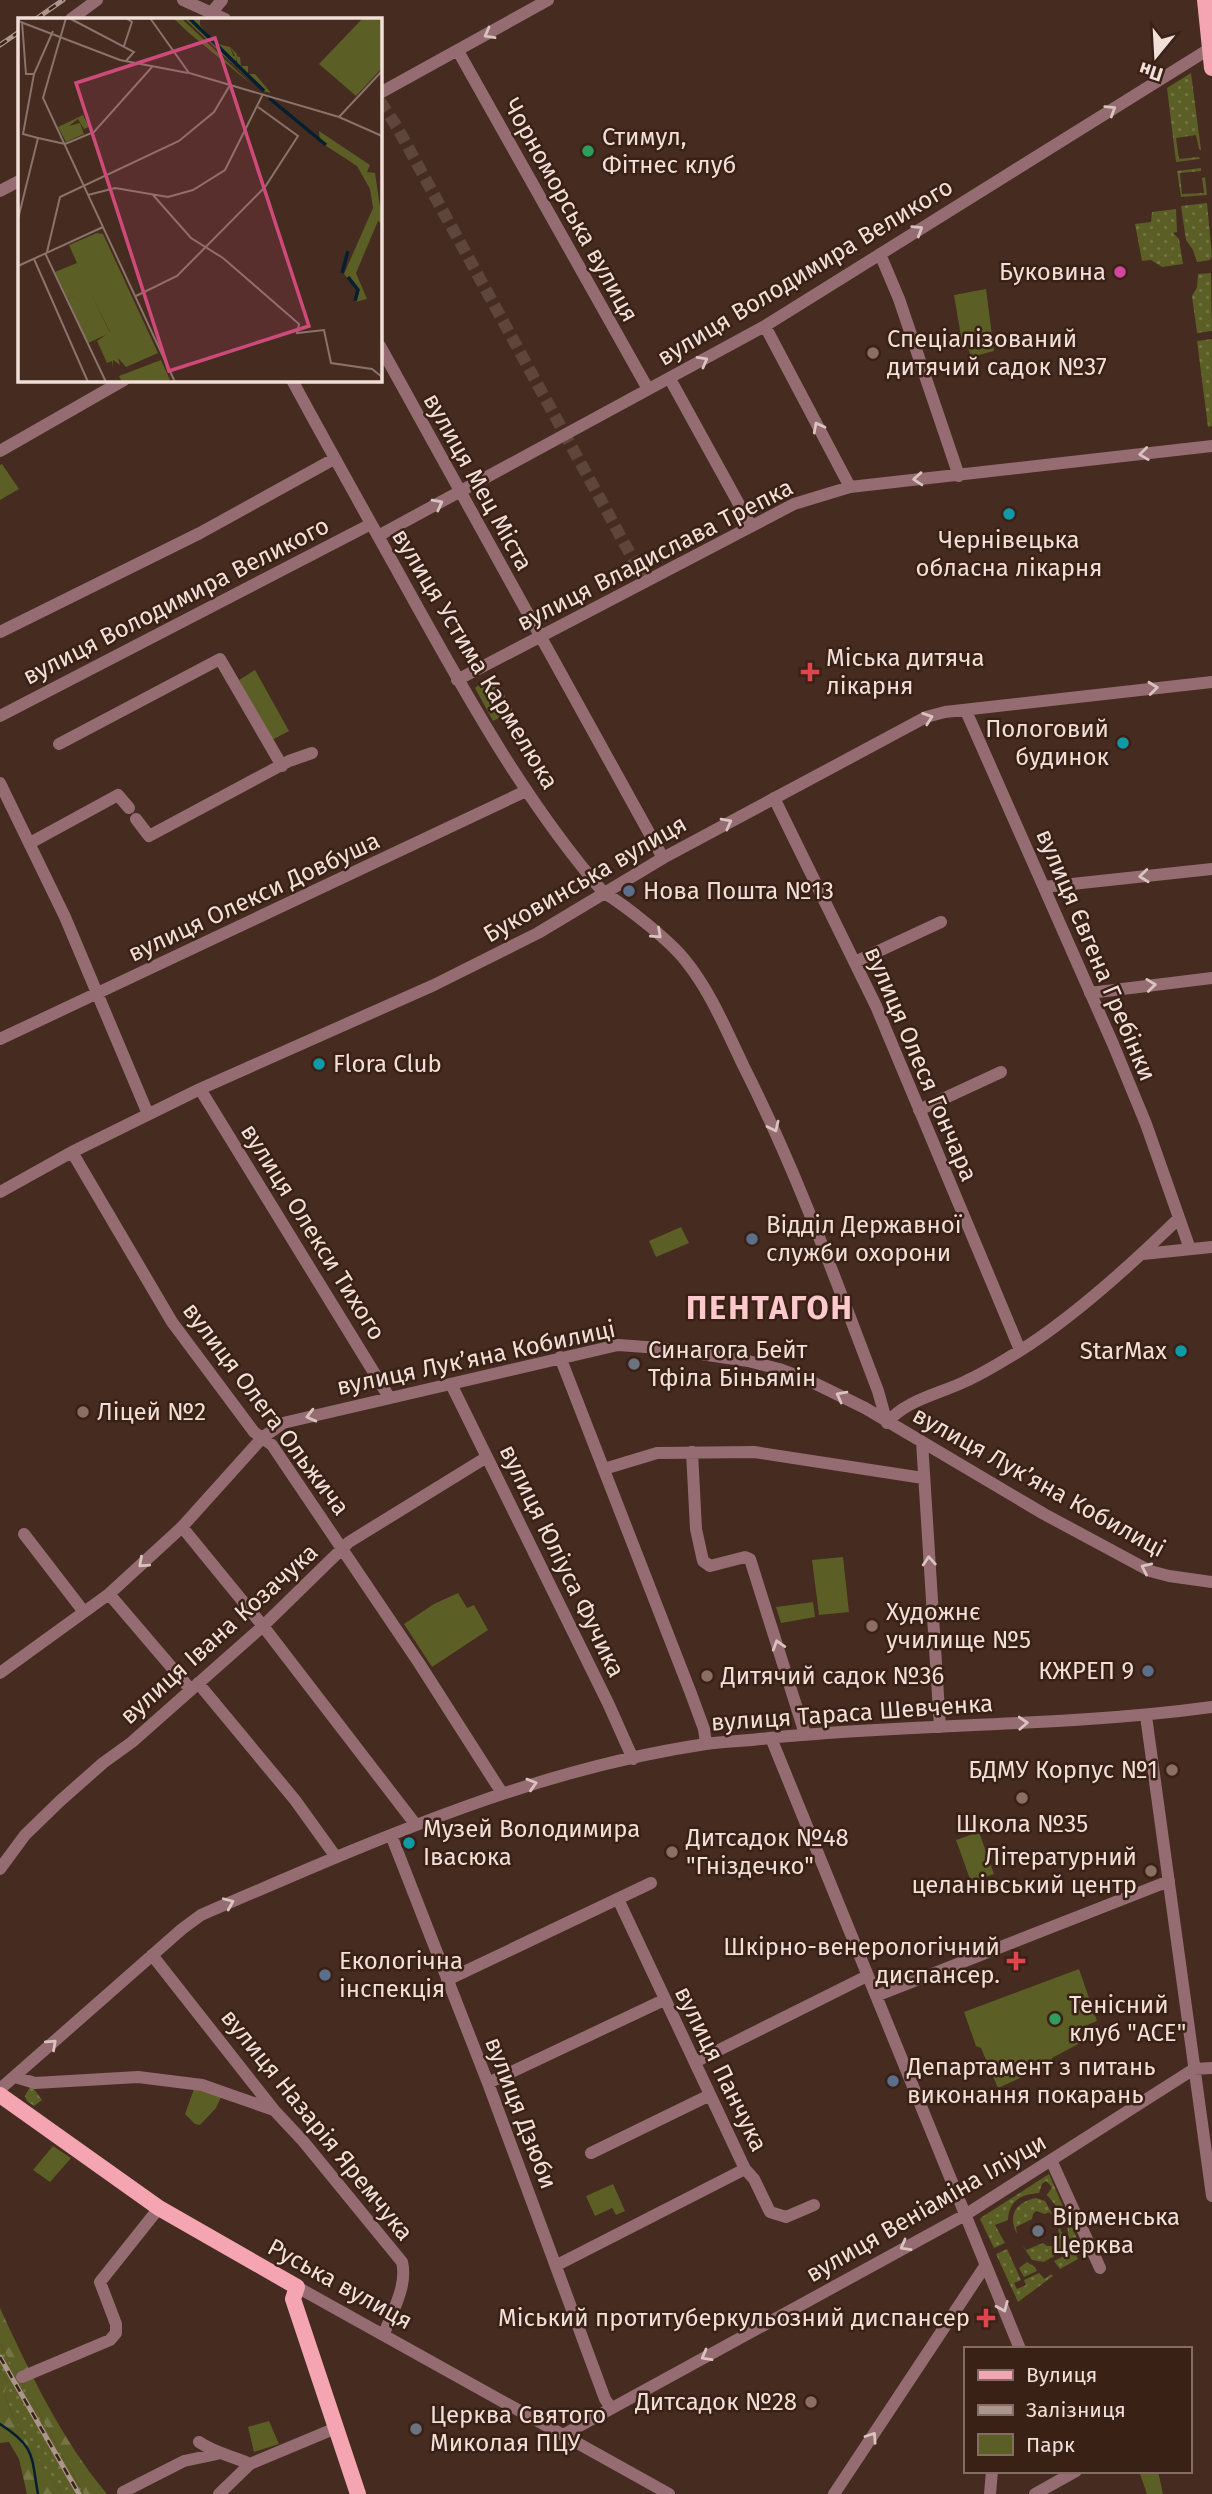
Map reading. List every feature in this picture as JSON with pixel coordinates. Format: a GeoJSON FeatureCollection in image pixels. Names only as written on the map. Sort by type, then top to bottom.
{"type":"FeatureCollection","features":[{"type":"Feature","properties":{"kind":"main road"},"geometry":{"type":"LineString","coordinates":[[1205,0],[1212,68]]}},
{"type":"Feature","properties":{"kind":"main road","name":"Руська вулиця"},"geometry":{"type":"LineString","coordinates":[[0,2095],[159,2208],[297,2287]]}},
{"type":"Feature","properties":{"kind":"main road"},"geometry":{"type":"LineString","coordinates":[[297,2287],[293,2299],[355,2493]]}},
{"type":"Feature","properties":{"kind":"street"},"geometry":{"type":"LineString","coordinates":[[72,18],[97,0]]}},
{"type":"Feature","properties":{"kind":"street"},"geometry":{"type":"LineString","coordinates":[[183,0],[213,16],[222,0]]}},
{"type":"Feature","properties":{"kind":"street"},"geometry":{"type":"LineString","coordinates":[[382,92],[548,0]]}},
{"type":"Feature","properties":{"kind":"street","name":"вулиця Володимира Великого"},"geometry":{"type":"LineString","coordinates":[[377,536],[765,326],[1209,49]]}},
{"type":"Feature","properties":{"kind":"street","name":"Чорноморська вулиця"},"geometry":{"type":"LineString","coordinates":[[458,51],[648,390]]}},
{"type":"Feature","properties":{"kind":"street"},"geometry":{"type":"LineString","coordinates":[[0,191],[18,182]]}},
{"type":"Feature","properties":{"kind":"street"},"geometry":{"type":"LineString","coordinates":[[880,254],[899,299],[959,476]]}},
{"type":"Feature","properties":{"kind":"street"},"geometry":{"type":"LineString","coordinates":[[765,326],[850,487]]}},
{"type":"Feature","properties":{"kind":"street","name":"вулиця Мец Міста"},"geometry":{"type":"LineString","coordinates":[[382,350],[663,858]]}},
{"type":"Feature","properties":{"kind":"street"},"geometry":{"type":"LineString","coordinates":[[670,379],[751,526]]}},
{"type":"Feature","properties":{"kind":"street"},"geometry":{"type":"LineString","coordinates":[[0,451],[121,382]]}},
{"type":"Feature","properties":{"kind":"street","name":"вулиця Устима Кармелюка"},"geometry":{"type":"LineString","coordinates":[[293,382],[499,752],[603,892],[620,902],[683,958],[705,987],[763,1103],[796,1177],[878,1391],[887,1423]]}},
{"type":"Feature","properties":{"kind":"street","name":"вулиця Владислава Трепка"},"geometry":{"type":"LineString","coordinates":[[457,680],[751,526],[794,505],[850,487],[1212,446]]}},
{"type":"Feature","properties":{"kind":"street"},"geometry":{"type":"LineString","coordinates":[[0,632],[200,533],[334,458]]}},
{"type":"Feature","properties":{"kind":"street","name":"вулиця Володимира Великого"},"geometry":{"type":"LineString","coordinates":[[0,716],[371,524]]}},
{"type":"Feature","properties":{"kind":"street"},"geometry":{"type":"LineString","coordinates":[[60,744],[220,659],[282,766]]}},
{"type":"Feature","properties":{"kind":"street","name":"Буковинська вулиця"},"geometry":{"type":"LineString","coordinates":[[0,1192],[148,1114],[434,985],[538,933],[663,858],[926,717],[945,712],[1212,682]]}},
{"type":"Feature","properties":{"kind":"street","name":"вулиця Євгена Гребінки"},"geometry":{"type":"LineString","coordinates":[[966,711],[1146,1125],[1190,1250]]}},
{"type":"Feature","properties":{"kind":"street"},"geometry":{"type":"LineString","coordinates":[[30,843],[118,795],[149,836],[300,756],[312,753]]}},
{"type":"Feature","properties":{"kind":"street"},"geometry":{"type":"LineString","coordinates":[[0,783],[98,994],[148,1114]]}},
{"type":"Feature","properties":{"kind":"street","name":"вулиця Олекси Довбуша"},"geometry":{"type":"LineString","coordinates":[[0,1039],[526,791]]}},
{"type":"Feature","properties":{"kind":"street","name":"вулиця Олеся Гончара"},"geometry":{"type":"LineString","coordinates":[[774,798],[855,962],[1020,1350]]}},
{"type":"Feature","properties":{"kind":"street"},"geometry":{"type":"LineString","coordinates":[[1044,887],[1212,869]]}},
{"type":"Feature","properties":{"kind":"street"},"geometry":{"type":"LineString","coordinates":[[855,962],[941,922]]}},
{"type":"Feature","properties":{"kind":"street"},"geometry":{"type":"LineString","coordinates":[[1090,993],[1212,978]]}},
{"type":"Feature","properties":{"kind":"street"},"geometry":{"type":"LineString","coordinates":[[919,1110],[1001,1072]]}},
{"type":"Feature","properties":{"kind":"street","name":"вулиця Олекси Тихого"},"geometry":{"type":"LineString","coordinates":[[200,1089],[389,1397]]}},
{"type":"Feature","properties":{"kind":"street","name":"вулиця Олега Ольжича"},"geometry":{"type":"LineString","coordinates":[[72,1152],[172,1322],[254,1432],[272,1446],[342,1548],[502,1794]]}},
{"type":"Feature","properties":{"kind":"street"},"geometry":{"type":"LineString","coordinates":[[887,1423],[897,1411],[967,1381],[1020,1350],[1070,1314],[1143,1254],[1179,1218]]}},
{"type":"Feature","properties":{"kind":"street"},"geometry":{"type":"LineString","coordinates":[[1143,1254],[1212,1247]]}},
{"type":"Feature","properties":{"kind":"street","name":"вулиця Лукʼяна Кобилиці"},"geometry":{"type":"LineString","coordinates":[[2,1668],[109,1594],[182,1527],[262,1438],[283,1423],[618,1345],[644,1346],[748,1361],[779,1369],[825,1387],[1055,1521],[1150,1570],[1212,1583]]}},
{"type":"Feature","properties":{"kind":"street"},"geometry":{"type":"LineString","coordinates":[[560,1357],[690,1691],[704,1729],[706,1744]]}},
{"type":"Feature","properties":{"kind":"street","name":"вулиця Юліуса Фучика"},"geometry":{"type":"LineString","coordinates":[[451,1384],[633,1759]]}},
{"type":"Feature","properties":{"kind":"street"},"geometry":{"type":"LineString","coordinates":[[922,1442],[940,1727]]}},
{"type":"Feature","properties":{"kind":"street"},"geometry":{"type":"LineString","coordinates":[[692,1452],[696,1529],[703,1561],[710,1566],[745,1557],[750,1559],[805,1734]]}},
{"type":"Feature","properties":{"kind":"street"},"geometry":{"type":"LineString","coordinates":[[604,1469],[657,1453],[754,1452],[923,1478]]}},
{"type":"Feature","properties":{"kind":"street","name":"вулиця Івана Козачука"},"geometry":{"type":"LineString","coordinates":[[0,1869],[25,1835],[60,1801],[103,1763],[132,1742],[263,1626],[349,1542],[487,1457]]}},
{"type":"Feature","properties":{"kind":"street"},"geometry":{"type":"LineString","coordinates":[[182,1527],[263,1626],[416,1825]]}},
{"type":"Feature","properties":{"kind":"street"},"geometry":{"type":"LineString","coordinates":[[24,1534],[84,1612]]}},
{"type":"Feature","properties":{"kind":"street"},"geometry":{"type":"LineString","coordinates":[[109,1594],[195,1686],[295,1800],[336,1857]]}},
{"type":"Feature","properties":{"kind":"street","name":"вулиця Тараса Шевченка"},"geometry":{"type":"LineString","coordinates":[[0,2089],[152,1955],[201,1916],[336,1857],[502,1794],[561,1776],[706,1744],[805,1734],[1146,1716],[1212,1707]]}},
{"type":"Feature","properties":{"kind":"street"},"geometry":{"type":"LineString","coordinates":[[1146,1716],[1212,2196]]}},
{"type":"Feature","properties":{"kind":"street"},"geometry":{"type":"LineString","coordinates":[[771,1738],[1019,2347]]}},
{"type":"Feature","properties":{"kind":"street","name":"вулиця Дзюби"},"geometry":{"type":"LineString","coordinates":[[391,1835],[611,2408]]}},
{"type":"Feature","properties":{"kind":"street"},"geometry":{"type":"LineString","coordinates":[[876,1996],[1169,1881]]}},
{"type":"Feature","properties":{"kind":"street"},"geometry":{"type":"LineString","coordinates":[[447,1980],[651,1883]]}},
{"type":"Feature","properties":{"kind":"street","name":"вулиця Панчука"},"geometry":{"type":"LineString","coordinates":[[618,1899],[745,2169],[754,2179],[770,2212],[786,2217],[814,2205]]}},
{"type":"Feature","properties":{"kind":"street","name":"вулиця Назарія Яремчука"},"geometry":{"type":"LineString","coordinates":[[152,1955],[274,2110],[303,2141],[402,2262],[405,2273],[384,2334]]}},
{"type":"Feature","properties":{"kind":"street"},"geometry":{"type":"LineString","coordinates":[[695,2062],[867,1976]]}},
{"type":"Feature","properties":{"kind":"street"},"geometry":{"type":"LineString","coordinates":[[488,2083],[664,2000]]}},
{"type":"Feature","properties":{"kind":"street"},"geometry":{"type":"LineString","coordinates":[[1194,2069],[1212,2068]]}},
{"type":"Feature","properties":{"kind":"street","name":"вулиця Веніаміна Іліуци"},"geometry":{"type":"LineString","coordinates":[[563,2435],[965,2215],[1194,2069]]}},
{"type":"Feature","properties":{"kind":"street"},"geometry":{"type":"LineString","coordinates":[[15,2077],[35,2083],[138,2077],[202,2084],[274,2110]]}},
{"type":"Feature","properties":{"kind":"street"},"geometry":{"type":"LineString","coordinates":[[591,2153],[710,2095]]}},
{"type":"Feature","properties":{"kind":"street"},"geometry":{"type":"LineString","coordinates":[[1051,2160],[1100,2268]]}},
{"type":"Feature","properties":{"kind":"street"},"geometry":{"type":"LineString","coordinates":[[556,2265],[745,2169]]}},
{"type":"Feature","properties":{"kind":"street"},"geometry":{"type":"LineString","coordinates":[[22,2377],[110,2340],[116,2333],[116,2324],[100,2282],[159,2208]]}},
{"type":"Feature","properties":{"kind":"street"},"geometry":{"type":"LineString","coordinates":[[834,2494],[985,2266]]}},
{"type":"Feature","properties":{"kind":"street","name":"Руська вулиця"},"geometry":{"type":"LineString","coordinates":[[297,2287],[669,2494]]}},
{"type":"Feature","properties":{"kind":"street"},"geometry":{"type":"LineString","coordinates":[[219,2494],[250,2464],[336,2428]]}},
{"type":"Feature","properties":{"kind":"street"},"geometry":{"type":"LineString","coordinates":[[199,2442],[218,2454],[250,2464]]}},
{"type":"Feature","properties":{"kind":"street"},"geometry":{"type":"LineString","coordinates":[[123,2492],[184,2461],[218,2454]]}},
{"type":"Feature","properties":{"kind":"street"},"geometry":{"type":"LineString","coordinates":[[990,2494],[992,2473]]}},
{"type":"Feature","properties":{"kind":"street"},"geometry":{"type":"LineString","coordinates":[[1035,2494],[1072,2473]]}},
{"type":"Feature","properties":{"kind":"green space"},"geometry":{"type":"Polygon","coordinates":[[[1191,73],[1201,150],[1196,135],[1176,138],[1179,159],[1200,159],[1176,162],[1167,88],[1191,73]]]}},
{"type":"Feature","properties":{"kind":"green space"},"geometry":{"type":"Polygon","coordinates":[[[1201,168],[1201,171],[1180,173],[1182,194],[1204,193],[1202,178],[1205,177],[1207,195],[1181,197],[1177,171],[1201,168]]]}},
{"type":"Feature","properties":{"kind":"green space"},"geometry":{"type":"Polygon","coordinates":[[[1207,203],[1212,256],[1210,260],[1197,262],[1186,240],[1181,206],[1207,203]]]}},
{"type":"Feature","properties":{"kind":"green space"},"geometry":{"type":"Polygon","coordinates":[[[1176,209],[1177,232],[1173,233],[1179,239],[1183,264],[1162,267],[1151,260],[1142,261],[1135,224],[1151,222],[1152,212],[1176,209]]]}},
{"type":"Feature","properties":{"kind":"green space"},"geometry":{"type":"Polygon","coordinates":[[[1211,273],[1212,331],[1197,333],[1192,296],[1197,287],[1198,274],[1211,273]]]}},
{"type":"Feature","properties":{"kind":"green space"},"geometry":{"type":"Polygon","coordinates":[[[986,289],[994,351],[971,357],[968,347],[963,348],[954,295],[986,289]]]}},
{"type":"Feature","properties":{"kind":"green space"},"geometry":{"type":"Polygon","coordinates":[[[1212,339],[1212,426],[1208,427],[1197,341],[1212,339]]]}},
{"type":"Feature","properties":{"kind":"green space"},"geometry":{"type":"Polygon","coordinates":[[[2,464],[19,489],[0,500],[0,465],[2,464]]]}},
{"type":"Feature","properties":{"kind":"green space"},"geometry":{"type":"Polygon","coordinates":[[[255,670],[289,731],[272,740],[239,680],[255,670]]]}},
{"type":"Feature","properties":{"kind":"green space"},"geometry":{"type":"Polygon","coordinates":[[[493,674],[513,711],[493,721],[475,688],[493,674]]]}},
{"type":"Feature","properties":{"kind":"green space"},"geometry":{"type":"Polygon","coordinates":[[[681,1227],[689,1243],[656,1257],[649,1241],[681,1227]]]}},
{"type":"Feature","properties":{"kind":"green space"},"geometry":{"type":"Polygon","coordinates":[[[843,1557],[849,1612],[819,1615],[812,1560],[843,1557]]]}},
{"type":"Feature","properties":{"kind":"green space"},"geometry":{"type":"Polygon","coordinates":[[[458,1593],[467,1608],[474,1605],[488,1630],[432,1667],[404,1624],[434,1604],[458,1593]]]}},
{"type":"Feature","properties":{"kind":"green space"},"geometry":{"type":"Polygon","coordinates":[[[813,1602],[815,1617],[781,1623],[776,1607],[813,1602]]]}},
{"type":"Feature","properties":{"kind":"green space"},"geometry":{"type":"Polygon","coordinates":[[[979,1832],[994,1874],[971,1882],[956,1840],[979,1832]]]}},
{"type":"Feature","properties":{"kind":"green space"},"geometry":{"type":"Polygon","coordinates":[[[1079,1969],[1097,2021],[1078,2029],[1082,2042],[1052,2058],[1053,2063],[998,2088],[981,2048],[976,2046],[964,2012],[1079,1969]]]}},
{"type":"Feature","properties":{"kind":"green space"},"geometry":{"type":"Polygon","coordinates":[[[31,2085],[42,2100],[34,2106],[25,2096],[31,2085]]]}},
{"type":"Feature","properties":{"kind":"green space"},"geometry":{"type":"Polygon","coordinates":[[[194,2089],[221,2097],[216,2108],[200,2125],[195,2124],[185,2114],[194,2089]]]}},
{"type":"Feature","properties":{"kind":"green space"},"geometry":{"type":"Polygon","coordinates":[[[53,2146],[71,2158],[50,2182],[33,2170],[53,2146]]]}},
{"type":"Feature","properties":{"kind":"green space"},"geometry":{"type":"Polygon","coordinates":[[[1049,2174],[1078,2241],[1073,2243],[1069,2237],[1067,2219],[1047,2195],[1052,2187],[1046,2181],[1039,2193],[1022,2197],[1014,2203],[1008,2220],[995,2225],[1005,2243],[994,2248],[980,2219],[1049,2174]]]}},
{"type":"Feature","properties":{"kind":"green space"},"geometry":{"type":"Polygon","coordinates":[[[613,2184],[625,2211],[616,2215],[612,2208],[595,2216],[586,2196],[613,2184]]]}},
{"type":"Feature","properties":{"kind":"green space"},"geometry":{"type":"Polygon","coordinates":[[[1036,2198],[1045,2201],[1054,2217],[1049,2212],[1045,2214],[1036,2211],[1032,2219],[1016,2227],[1017,2234],[1013,2221],[1015,2210],[1023,2203],[1036,2198]]]}},
{"type":"Feature","properties":{"kind":"green space"},"geometry":{"type":"Polygon","coordinates":[[[1060,2228],[1065,2242],[1062,2251],[1044,2262],[1032,2260],[1022,2245],[1026,2250],[1043,2243],[1053,2246],[1055,2237],[1060,2235],[1060,2228]]]}},
{"type":"Feature","properties":{"kind":"green space"},"geometry":{"type":"Polygon","coordinates":[[[1007,2249],[1021,2280],[1014,2283],[1017,2289],[1026,2285],[1024,2280],[1039,2273],[1045,2279],[1051,2274],[1053,2276],[1018,2302],[996,2254],[1007,2249]]]}},
{"type":"Feature","properties":{"kind":"green space"},"geometry":{"type":"Polygon","coordinates":[[[1074,2251],[1078,2259],[1060,2269],[1054,2261],[1074,2251]]]}},
{"type":"Feature","properties":{"kind":"green space"},"geometry":{"type":"Polygon","coordinates":[[[1027,2262],[1037,2271],[1024,2277],[1019,2268],[1027,2262]]]}},
{"type":"Feature","properties":{"kind":"green space"},"geometry":{"type":"Polygon","coordinates":[[[0,2308],[61,2428],[107,2494],[84,2494],[0,2343],[0,2308]]]}},
{"type":"Feature","properties":{"kind":"green space"},"geometry":{"type":"Polygon","coordinates":[[[0,2343],[84,2494],[62,2494],[12,2414],[5,2393],[8,2383],[0,2370],[0,2343]]]}},
{"type":"Feature","properties":{"kind":"green space"},"geometry":{"type":"Polygon","coordinates":[[[0,2370],[8,2383],[5,2393],[12,2414],[62,2494],[27,2494],[19,2459],[9,2442],[0,2443],[0,2370]]]}},
{"type":"Feature","properties":{"kind":"green space"},"geometry":{"type":"Polygon","coordinates":[[[269,2421],[279,2444],[254,2452],[248,2427],[269,2421]]]}},
{"type":"Feature","properties":{"kind":"green space"},"geometry":{"type":"Polygon","coordinates":[[[1140,2473],[1158,2473],[1163,2494],[1147,2494],[1140,2473]]]}},
{"type":"Feature","properties":{"kind":"waterway"},"geometry":{"type":"LineString","coordinates":[[0,2424],[20,2439],[30,2453],[38,2494]]}},
{"type":"Feature","properties":{"kind":"tunnel"},"geometry":{"type":"LineString","coordinates":[[382,104],[645,581]]}},
{"type":"Feature","properties":{"kind":"railway"},"geometry":{"type":"LineString","coordinates":[[37,18],[63,0]]}},
{"type":"Feature","properties":{"kind":"railway"},"geometry":{"type":"LineString","coordinates":[[0,45],[18,33]]}},
{"type":"Feature","properties":{"kind":"railway"},"geometry":{"type":"LineString","coordinates":[[0,2357],[79,2494]]}},
{"type":"Feature","properties":{"kind":"place","name":"Стимул, Фітнес клуб"},"geometry":{"type":"Point","coordinates":[588,151]}},
{"type":"Feature","properties":{"kind":"place","name":"Буковина"},"geometry":{"type":"Point","coordinates":[1120,272]}},
{"type":"Feature","properties":{"kind":"place","name":"Спеціалізований дитячий садок №37"},"geometry":{"type":"Point","coordinates":[873,353]}},
{"type":"Feature","properties":{"kind":"place","name":"Чернівецька обласна лікарня"},"geometry":{"type":"Point","coordinates":[1009,514]}},
{"type":"Feature","properties":{"kind":"place","name":"Міська дитяча лікарня"},"geometry":{"type":"Point","coordinates":[810,672]}},
{"type":"Feature","properties":{"kind":"place","name":"Пологовий будинок"},"geometry":{"type":"Point","coordinates":[1123,743]}},
{"type":"Feature","properties":{"kind":"place","name":"Нова Пошта №13"},"geometry":{"type":"Point","coordinates":[629,891]}},
{"type":"Feature","properties":{"kind":"place","name":"Flora Club"},"geometry":{"type":"Point","coordinates":[319,1064]}},
{"type":"Feature","properties":{"kind":"place","name":"Відділ Державної служби охорони"},"geometry":{"type":"Point","coordinates":[752,1239]}},
{"type":"Feature","properties":{"kind":"place","name":"StarMax"},"geometry":{"type":"Point","coordinates":[1181,1351]}},
{"type":"Feature","properties":{"kind":"place","name":"Синагога Бейт Тфіла Біньямін"},"geometry":{"type":"Point","coordinates":[634,1364]}},
{"type":"Feature","properties":{"kind":"place","name":"Ліцей №2"},"geometry":{"type":"Point","coordinates":[83,1412]}},
{"type":"Feature","properties":{"kind":"place","name":"Художнє училище №5"},"geometry":{"type":"Point","coordinates":[872,1626]}},
{"type":"Feature","properties":{"kind":"place","name":"КЖРЕП 9"},"geometry":{"type":"Point","coordinates":[1148,1671]}},
{"type":"Feature","properties":{"kind":"place","name":"Дитячий садок №36"},"geometry":{"type":"Point","coordinates":[707,1676]}},
{"type":"Feature","properties":{"kind":"place","name":"БДМУ Корпус №1"},"geometry":{"type":"Point","coordinates":[1172,1770]}},
{"type":"Feature","properties":{"kind":"place","name":"Школа №35"},"geometry":{"type":"Point","coordinates":[1022,1798]}},
{"type":"Feature","properties":{"kind":"place","name":"Музей Володимира Івасюка"},"geometry":{"type":"Point","coordinates":[409,1843]}},
{"type":"Feature","properties":{"kind":"place","name":"Дитсадок №48 \"Гніздечко\""},"geometry":{"type":"Point","coordinates":[672,1852]}},
{"type":"Feature","properties":{"kind":"place","name":"Літературний целанівський центр"},"geometry":{"type":"Point","coordinates":[1151,1871]}},
{"type":"Feature","properties":{"kind":"place","name":"Шкірно-венерологічний диспансер."},"geometry":{"type":"Point","coordinates":[1016,1961]}},
{"type":"Feature","properties":{"kind":"place","name":"Екологічна інспекція"},"geometry":{"type":"Point","coordinates":[325,1975]}},
{"type":"Feature","properties":{"kind":"place","name":"Тенісний клуб \"ACE\""},"geometry":{"type":"Point","coordinates":[1055,2019]}},
{"type":"Feature","properties":{"kind":"place","name":"Департамент з питань виконання покарань"},"geometry":{"type":"Point","coordinates":[893,2081]}},
{"type":"Feature","properties":{"kind":"place","name":"Вірменська Церква"},"geometry":{"type":"Point","coordinates":[1038,2231]}},
{"type":"Feature","properties":{"kind":"place","name":"Міський протитуберкульозний диспансер"},"geometry":{"type":"Point","coordinates":[986,2318]}},
{"type":"Feature","properties":{"kind":"place","name":"Дитсадок №28"},"geometry":{"type":"Point","coordinates":[811,2402]}},
{"type":"Feature","properties":{"kind":"place","name":"Церква Святого Миколая ПЦУ"},"geometry":{"type":"Point","coordinates":[416,2429]}},
{"type":"Feature","properties":{"kind":"district","name":"ПЕНТАГОН"},"geometry":{"type":"Point","coordinates":[770,1308]}}]}
